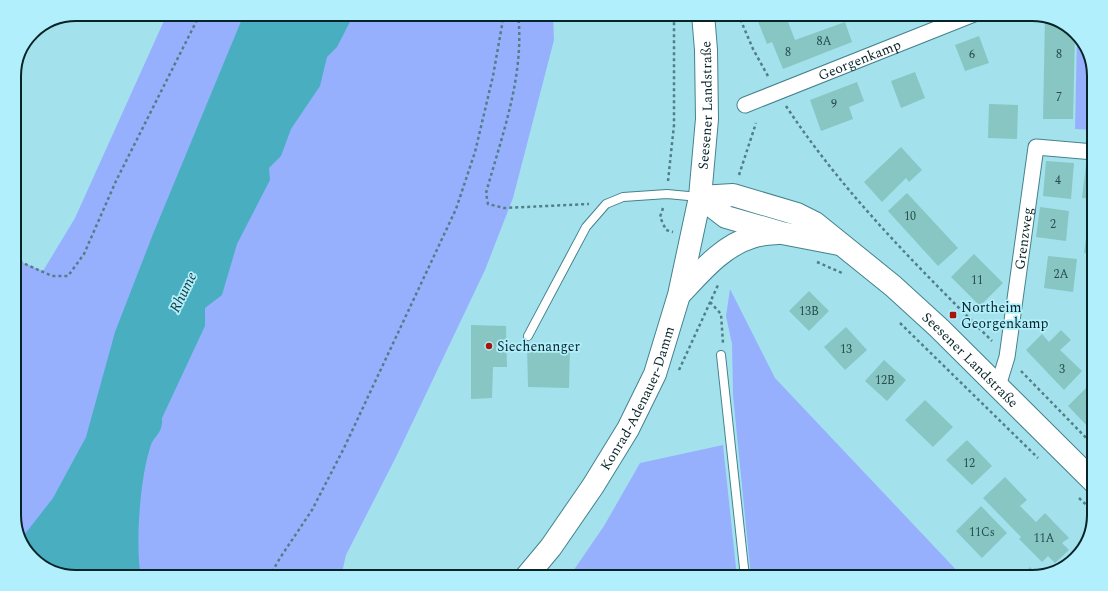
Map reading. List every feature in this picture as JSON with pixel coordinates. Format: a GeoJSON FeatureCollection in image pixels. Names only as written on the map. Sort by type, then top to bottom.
{"type":"FeatureCollection","features":[{"type":"Feature","properties":{"kind":"main road","name":"Seesener Landstraße"},"geometry":{"type":"LineString","coordinates":[[700,197],[707,119],[706,50],[704,21]]}},
{"type":"Feature","properties":{"kind":"main road","name":"Seesener Landstraße"},"geometry":{"type":"LineString","coordinates":[[700,197],[733,195],[797,214],[815,223],[840,245],[893,286],[998,386],[1087,475]]}},
{"type":"Feature","properties":{"kind":"main road","name":"Seesener Landstraße"},"geometry":{"type":"LineString","coordinates":[[700,197],[726,217],[782,233],[840,245]]}},
{"type":"Feature","properties":{"kind":"main road","name":"Konrad-Adenauer-Damm"},"geometry":{"type":"LineString","coordinates":[[532,570],[551,547],[593,486],[628,429],[655,374],[680,295],[700,197]]}},
{"type":"Feature","properties":{"kind":"main road"},"geometry":{"type":"LineString","coordinates":[[680,295],[704,268],[726,249],[752,236],[782,233]]}},
{"type":"Feature","properties":{"kind":"street","name":"Georgenkamp"},"geometry":{"type":"LineString","coordinates":[[744,105],[957,21]]}},
{"type":"Feature","properties":{"kind":"street","name":"Grenzweg"},"geometry":{"type":"LineString","coordinates":[[998,386],[1007,357],[1036,146],[1087,151]]}},
{"type":"Feature","properties":{"kind":"lane"},"geometry":{"type":"LineString","coordinates":[[528,336],[586,227],[606,204],[623,198],[667,194],[700,197]]}},
{"type":"Feature","properties":{"kind":"lane"},"geometry":{"type":"LineString","coordinates":[[721,355],[744,570]]}},
{"type":"Feature","properties":{"kind":"path"},"geometry":{"type":"LineString","coordinates":[[21,262],[52,276],[68,276],[84,254],[116,181],[196,21]]}},
{"type":"Feature","properties":{"kind":"path"},"geometry":{"type":"LineString","coordinates":[[273,570],[312,510],[341,455],[456,209],[477,145],[493,76],[503,21]]}},
{"type":"Feature","properties":{"kind":"path"},"geometry":{"type":"LineString","coordinates":[[518,21],[519,51],[517,72],[511,102],[486,193],[488,204],[504,208],[606,204]]}},
{"type":"Feature","properties":{"kind":"path"},"geometry":{"type":"LineString","coordinates":[[674,21],[674,125],[667,194],[660,217],[666,230],[693,237]]}},
{"type":"Feature","properties":{"kind":"path"},"geometry":{"type":"LineString","coordinates":[[741,21],[753,49],[777,93],[809,142],[870,216],[926,276],[1087,439]]}},
{"type":"Feature","properties":{"kind":"path"},"geometry":{"type":"LineString","coordinates":[[812,260],[845,275]]}},
{"type":"Feature","properties":{"kind":"path"},"geometry":{"type":"LineString","coordinates":[[710,302],[721,314],[723,341],[721,355]]}},
{"type":"Feature","properties":{"kind":"path"},"geometry":{"type":"LineString","coordinates":[[900,322],[1039,458]]}},
{"type":"Feature","properties":{"kind":"path"},"geometry":{"type":"LineString","coordinates":[[1078,497],[1087,505]]}},
{"type":"Feature","properties":{"kind":"shaded area"},"geometry":{"type":"Polygon","coordinates":[[[164,21],[553,21],[554,40],[513,198],[485,270],[396,457],[346,555],[343,570],[76,570],[58,567],[45,561],[30,546],[24,533],[21,519],[21,262],[43,271],[75,218],[164,21]]]}},
{"type":"Feature","properties":{"kind":"shaded area"},"geometry":{"type":"Polygon","coordinates":[[[1077,44],[1084,58],[1087,72],[1087,130],[1075,129],[1077,44]]]}},
{"type":"Feature","properties":{"kind":"shaded area"},"geometry":{"type":"Polygon","coordinates":[[[730,289],[775,378],[956,570],[750,570],[733,395],[732,344],[726,316],[730,289]]]}},
{"type":"Feature","properties":{"kind":"shaded area"},"geometry":{"type":"Polygon","coordinates":[[[723,445],[736,570],[574,570],[604,526],[640,463],[723,445]]]}},
{"type":"Feature","properties":{"kind":"water","name":"Rhume"},"geometry":{"type":"Polygon","coordinates":[[[241,21],[350,21],[337,47],[327,57],[320,86],[291,129],[281,156],[269,168],[270,180],[237,244],[222,295],[205,308],[205,326],[162,418],[160,431],[150,448],[146,461],[141,494],[138,548],[140,570],[65,569],[45,561],[30,546],[25,534],[53,498],[86,437],[115,332],[153,234],[241,21]]]}},
{"type":"Feature","properties":{"kind":"building"},"geometry":{"type":"Polygon","coordinates":[[[758,21],[788,21],[795,40],[845,22],[852,42],[783,69],[772,42],[767,44],[758,21]]]}},
{"type":"Feature","properties":{"kind":"building"},"geometry":{"type":"Polygon","coordinates":[[[1045,23],[1063,30],[1075,42],[1073,119],[1043,119],[1045,23]]]}},
{"type":"Feature","properties":{"kind":"building"},"geometry":{"type":"Polygon","coordinates":[[[979,36],[989,63],[965,71],[955,45],[979,36]]]}},
{"type":"Feature","properties":{"kind":"building"},"geometry":{"type":"Polygon","coordinates":[[[915,72],[925,98],[901,108],[891,81],[915,72]]]}},
{"type":"Feature","properties":{"kind":"building"},"geometry":{"type":"Polygon","coordinates":[[[857,82],[864,101],[849,107],[853,119],[821,131],[810,100],[857,82]]]}},
{"type":"Feature","properties":{"kind":"building"},"geometry":{"type":"Polygon","coordinates":[[[989,104],[1018,105],[1017,139],[988,138],[989,104]]]}},
{"type":"Feature","properties":{"kind":"building"},"geometry":{"type":"Polygon","coordinates":[[[901,147],[922,170],[909,182],[906,178],[882,202],[864,182],[901,147]]]}},
{"type":"Feature","properties":{"kind":"building"},"geometry":{"type":"Polygon","coordinates":[[[1046,161],[1074,163],[1071,199],[1043,196],[1046,161]]]}},
{"type":"Feature","properties":{"kind":"building"},"geometry":{"type":"Polygon","coordinates":[[[1086,165],[1087,165],[1087,198],[1082,198],[1086,165]]]}},
{"type":"Feature","properties":{"kind":"building"},"geometry":{"type":"Polygon","coordinates":[[[907,193],[958,248],[938,266],[888,211],[907,193]]]}},
{"type":"Feature","properties":{"kind":"building"},"geometry":{"type":"Polygon","coordinates":[[[1040,207],[1069,211],[1066,241],[1036,237],[1040,207]]]}},
{"type":"Feature","properties":{"kind":"building"},"geometry":{"type":"Polygon","coordinates":[[[1087,230],[1087,253],[1084,253],[1087,230]]]}},
{"type":"Feature","properties":{"kind":"building"},"geometry":{"type":"Polygon","coordinates":[[[974,254],[1003,283],[980,306],[951,277],[974,254]]]}},
{"type":"Feature","properties":{"kind":"building"},"geometry":{"type":"Polygon","coordinates":[[[1048,256],[1077,259],[1073,292],[1044,288],[1048,256]]]}},
{"type":"Feature","properties":{"kind":"building"},"geometry":{"type":"Polygon","coordinates":[[[809,291],[829,311],[809,331],[789,311],[809,291]]]}},
{"type":"Feature","properties":{"kind":"building","name":"Siechenanger"},"geometry":{"type":"Polygon","coordinates":[[[471,325],[506,326],[507,367],[493,367],[492,398],[471,399],[471,325]]]}},
{"type":"Feature","properties":{"kind":"building"},"geometry":{"type":"Polygon","coordinates":[[[846,327],[867,350],[845,370],[824,347],[846,327]]]}},
{"type":"Feature","properties":{"kind":"building"},"geometry":{"type":"Polygon","coordinates":[[[1061,330],[1071,340],[1060,350],[1082,371],[1064,390],[1026,350],[1042,334],[1049,342],[1061,330]]]}},
{"type":"Feature","properties":{"kind":"building"},"geometry":{"type":"Polygon","coordinates":[[[527,344],[570,344],[569,388],[528,387],[527,344]]]}},
{"type":"Feature","properties":{"kind":"building"},"geometry":{"type":"Polygon","coordinates":[[[884,360],[906,380],[887,401],[865,381],[884,360]]]}},
{"type":"Feature","properties":{"kind":"building"},"geometry":{"type":"Polygon","coordinates":[[[1087,387],[1087,426],[1068,406],[1087,387]]]}},
{"type":"Feature","properties":{"kind":"building"},"geometry":{"type":"Polygon","coordinates":[[[925,400],[953,427],[933,447],[905,420],[925,400]]]}},
{"type":"Feature","properties":{"kind":"building"},"geometry":{"type":"Polygon","coordinates":[[[967,440],[992,466],[972,485],[946,460],[967,440]]]}},
{"type":"Feature","properties":{"kind":"building"},"geometry":{"type":"Polygon","coordinates":[[[1005,477],[1027,500],[1020,506],[1036,522],[1045,513],[1069,538],[1062,543],[1069,550],[1055,563],[1048,556],[1042,562],[1019,539],[1021,537],[983,498],[1005,477]]]}},
{"type":"Feature","properties":{"kind":"building"},"geometry":{"type":"Polygon","coordinates":[[[981,506],[1007,533],[982,558],[956,531],[981,506]]]}},
{"type":"Feature","properties":{"kind":"place","name":"Northeim Georgenkamp"},"geometry":{"type":"Point","coordinates":[953,315]}},
{"type":"Feature","properties":{"kind":"place","name":"Siechenanger"},"geometry":{"type":"Point","coordinates":[489,346]}}]}
